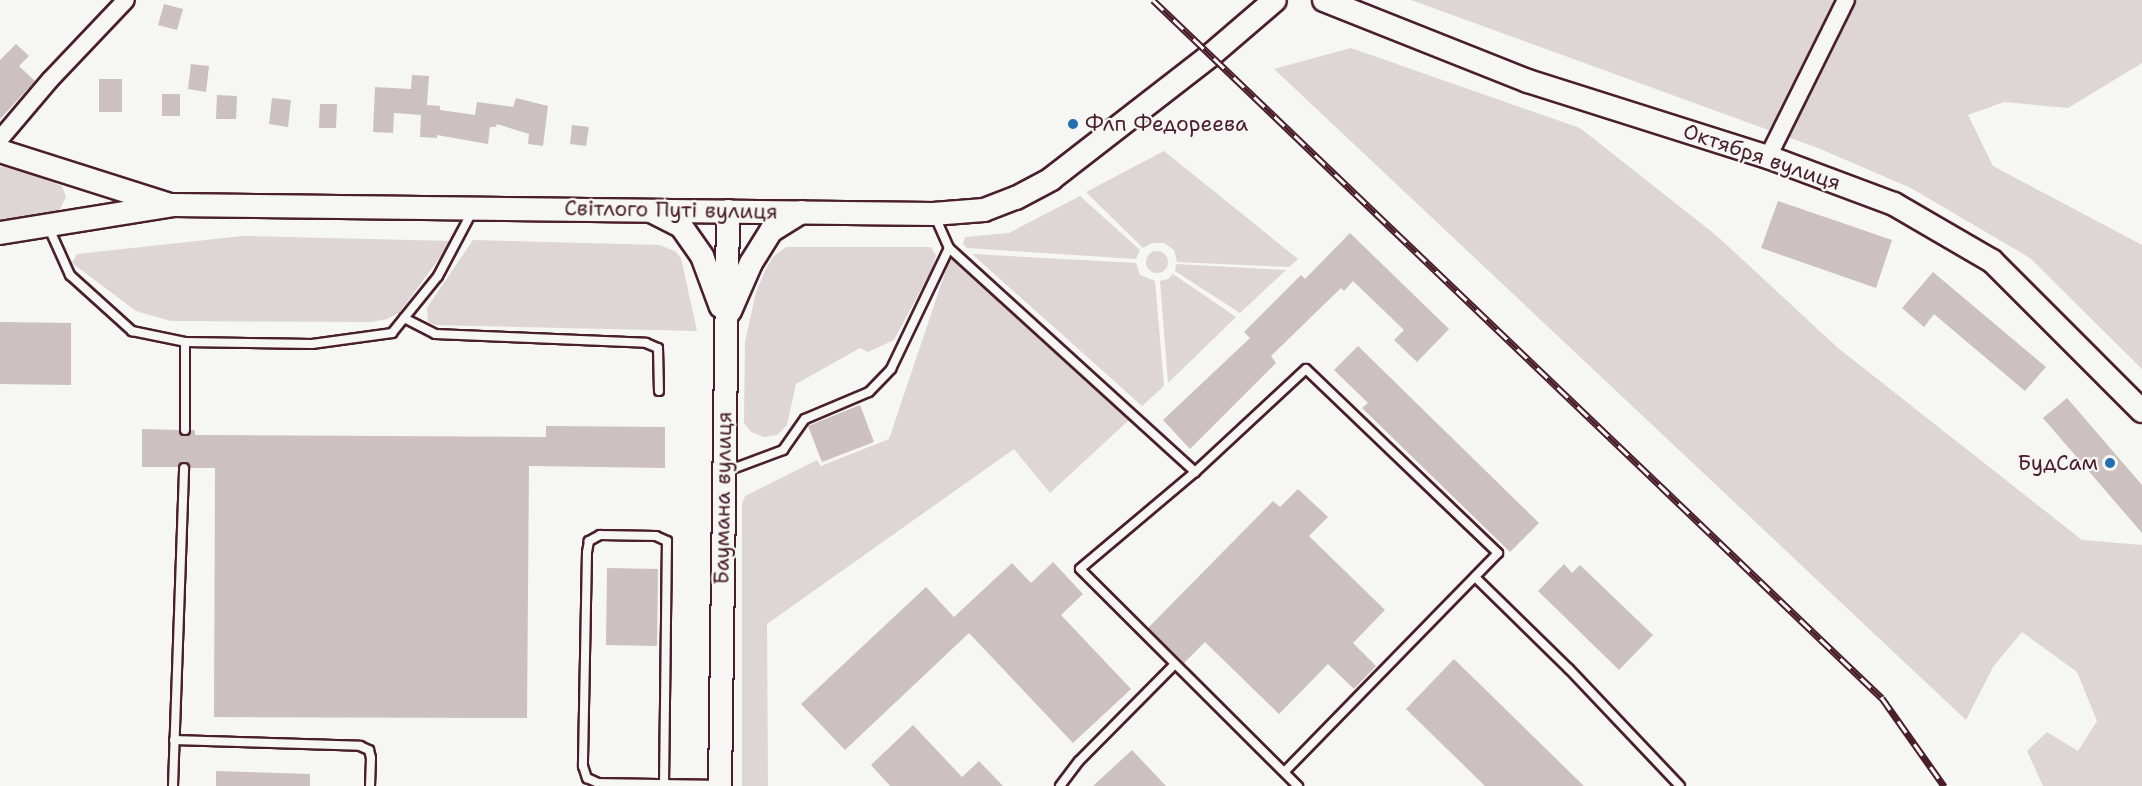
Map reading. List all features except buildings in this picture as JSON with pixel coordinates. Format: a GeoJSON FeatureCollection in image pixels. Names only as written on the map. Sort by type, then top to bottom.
{"type":"FeatureCollection","features":[{"type":"Feature","properties":{"kind":"main road","name":"Світлого Путі вулиця"},"geometry":{"type":"LineString","coordinates":[[0,233],[173,205],[933,214],[984,210],[1016,198],[1051,179],[1211,55],[1275,0]]}},
{"type":"Feature","properties":{"kind":"main road","name":"Октября вулиця"},"geometry":{"type":"LineString","coordinates":[[1324,0],[1528,81],[1768,157],[1894,204],[1992,261],[2142,411]]}},
{"type":"Feature","properties":{"kind":"main road"},"geometry":{"type":"LineString","coordinates":[[1362,0],[1412,35]]}},
{"type":"Feature","properties":{"kind":"main road"},"geometry":{"type":"LineString","coordinates":[[0,150],[173,205]]}},
{"type":"Feature","properties":{"kind":"main road"},"geometry":{"type":"LineString","coordinates":[[649,210],[681,226],[702,255],[726,321]]}},
{"type":"Feature","properties":{"kind":"main road","name":"Баумана вулиця"},"geometry":{"type":"LineString","coordinates":[[720,785],[728,211]]}},
{"type":"Feature","properties":{"kind":"main road"},"geometry":{"type":"LineString","coordinates":[[726,321],[751,263],[771,231],[801,212]]}},
{"type":"Feature","properties":{"kind":"street"},"geometry":{"type":"LineString","coordinates":[[0,139],[50,81],[126,0]]}},
{"type":"Feature","properties":{"kind":"street"},"geometry":{"type":"LineString","coordinates":[[1768,157],[1846,0]]}},
{"type":"Feature","properties":{"kind":"lane"},"geometry":{"type":"LineString","coordinates":[[48,226],[70,275],[132,331],[185,342],[312,344],[392,333],[438,276],[474,208]]}},
{"type":"Feature","properties":{"kind":"lane"},"geometry":{"type":"LineString","coordinates":[[933,214],[949,248],[1195,472]]}},
{"type":"Feature","properties":{"kind":"lane"},"geometry":{"type":"LineString","coordinates":[[723,472],[783,450],[806,419],[869,392],[891,369],[949,248]]}},
{"type":"Feature","properties":{"kind":"lane"},"geometry":{"type":"LineString","coordinates":[[404,318],[435,334],[646,343],[658,348],[659,391]]}},
{"type":"Feature","properties":{"kind":"lane"},"geometry":{"type":"LineString","coordinates":[[185,342],[185,429]]}},
{"type":"Feature","properties":{"kind":"lane"},"geometry":{"type":"LineString","coordinates":[[1284,772],[1498,554],[1306,369],[1195,472],[1080,569],[1298,786]]}},
{"type":"Feature","properties":{"kind":"lane"},"geometry":{"type":"LineString","coordinates":[[173,786],[184,468]]}},
{"type":"Feature","properties":{"kind":"lane"},"geometry":{"type":"LineString","coordinates":[[664,784],[667,541],[656,536],[600,535],[589,541],[587,552],[583,766],[586,778],[598,783],[720,785]]}},
{"type":"Feature","properties":{"kind":"lane"},"geometry":{"type":"LineString","coordinates":[[1475,577],[1569,669],[1680,786]]}},
{"type":"Feature","properties":{"kind":"lane"},"geometry":{"type":"LineString","coordinates":[[1060,786],[1079,761],[1175,664]]}},
{"type":"Feature","properties":{"kind":"lane"},"geometry":{"type":"LineString","coordinates":[[174,740],[360,746],[369,750],[370,786]]}},
{"type":"Feature","properties":{"kind":"shaded area"},"geometry":{"type":"Polygon","coordinates":[[[1411,0],[2142,0],[2142,63],[2068,108],[2004,102],[1968,115],[1993,166],[2142,245],[2142,369],[2030,258],[1911,188],[1818,148],[1411,0]]]}},
{"type":"Feature","properties":{"kind":"shaded area"},"geometry":{"type":"Polygon","coordinates":[[[1351,48],[1580,128],[1717,236],[1838,348],[2082,540],[2142,545],[2142,786],[2043,786],[2027,751],[2047,732],[2078,751],[2097,721],[2077,672],[2022,632],[1993,667],[1966,720],[1274,69],[1351,48]]]}},
{"type":"Feature","properties":{"kind":"shaded area"},"geometry":{"type":"Polygon","coordinates":[[[1164,151],[1298,259],[1289,267],[1177,262],[1174,250],[1164,243],[1152,243],[1143,248],[1086,192],[1164,151]]]}},
{"type":"Feature","properties":{"kind":"shaded area"},"geometry":{"type":"Polygon","coordinates":[[[12,165],[62,186],[66,197],[56,213],[0,219],[0,167],[12,165]]]}},
{"type":"Feature","properties":{"kind":"shaded area"},"geometry":{"type":"Polygon","coordinates":[[[1080,196],[1140,250],[1136,259],[967,248],[963,244],[965,237],[1009,233],[1080,196]]]}},
{"type":"Feature","properties":{"kind":"shaded area"},"geometry":{"type":"Polygon","coordinates":[[[243,236],[452,241],[399,313],[387,319],[371,322],[171,321],[136,311],[72,263],[77,254],[243,236]]]}},
{"type":"Feature","properties":{"kind":"shaded area"},"geometry":{"type":"Polygon","coordinates":[[[473,240],[659,245],[675,251],[681,258],[697,331],[435,325],[428,322],[427,308],[473,240]]]}},
{"type":"Feature","properties":{"kind":"shaded area"},"geometry":{"type":"Polygon","coordinates":[[[786,247],[931,247],[936,256],[933,267],[894,340],[868,352],[860,348],[796,384],[787,425],[777,435],[764,437],[751,432],[744,423],[745,342],[756,292],[773,257],[786,247]]]}},
{"type":"Feature","properties":{"kind":"shaded area"},"geometry":{"type":"Polygon","coordinates":[[[1157,251],[1165,254],[1168,262],[1165,270],[1157,273],[1149,270],[1146,262],[1149,254],[1157,251]]]}},
{"type":"Feature","properties":{"kind":"shaded area"},"geometry":{"type":"Polygon","coordinates":[[[972,254],[1136,263],[1140,275],[1155,281],[1164,386],[1142,406],[972,254]]]}},
{"type":"Feature","properties":{"kind":"shaded area"},"geometry":{"type":"Polygon","coordinates":[[[950,258],[1129,420],[1050,493],[1014,449],[767,624],[768,786],[742,786],[742,504],[745,496],[817,460],[821,466],[889,439],[950,258]]]}},
{"type":"Feature","properties":{"kind":"shaded area"},"geometry":{"type":"Polygon","coordinates":[[[1176,264],[1286,270],[1240,313],[1175,271],[1176,264]]]}},
{"type":"Feature","properties":{"kind":"shaded area"},"geometry":{"type":"Polygon","coordinates":[[[1173,274],[1236,317],[1168,383],[1160,281],[1168,279],[1173,274]]]}},
{"type":"Feature","properties":{"kind":"railway"},"geometry":{"type":"LineString","coordinates":[[1153,0],[1882,698],[1944,786]]}},
{"type":"Feature","properties":{"kind":"place","name":"Флп Федореева"},"geometry":{"type":"Point","coordinates":[1073,124]}},
{"type":"Feature","properties":{"kind":"place","name":"БудСам"},"geometry":{"type":"Point","coordinates":[2110,463]}}]}
